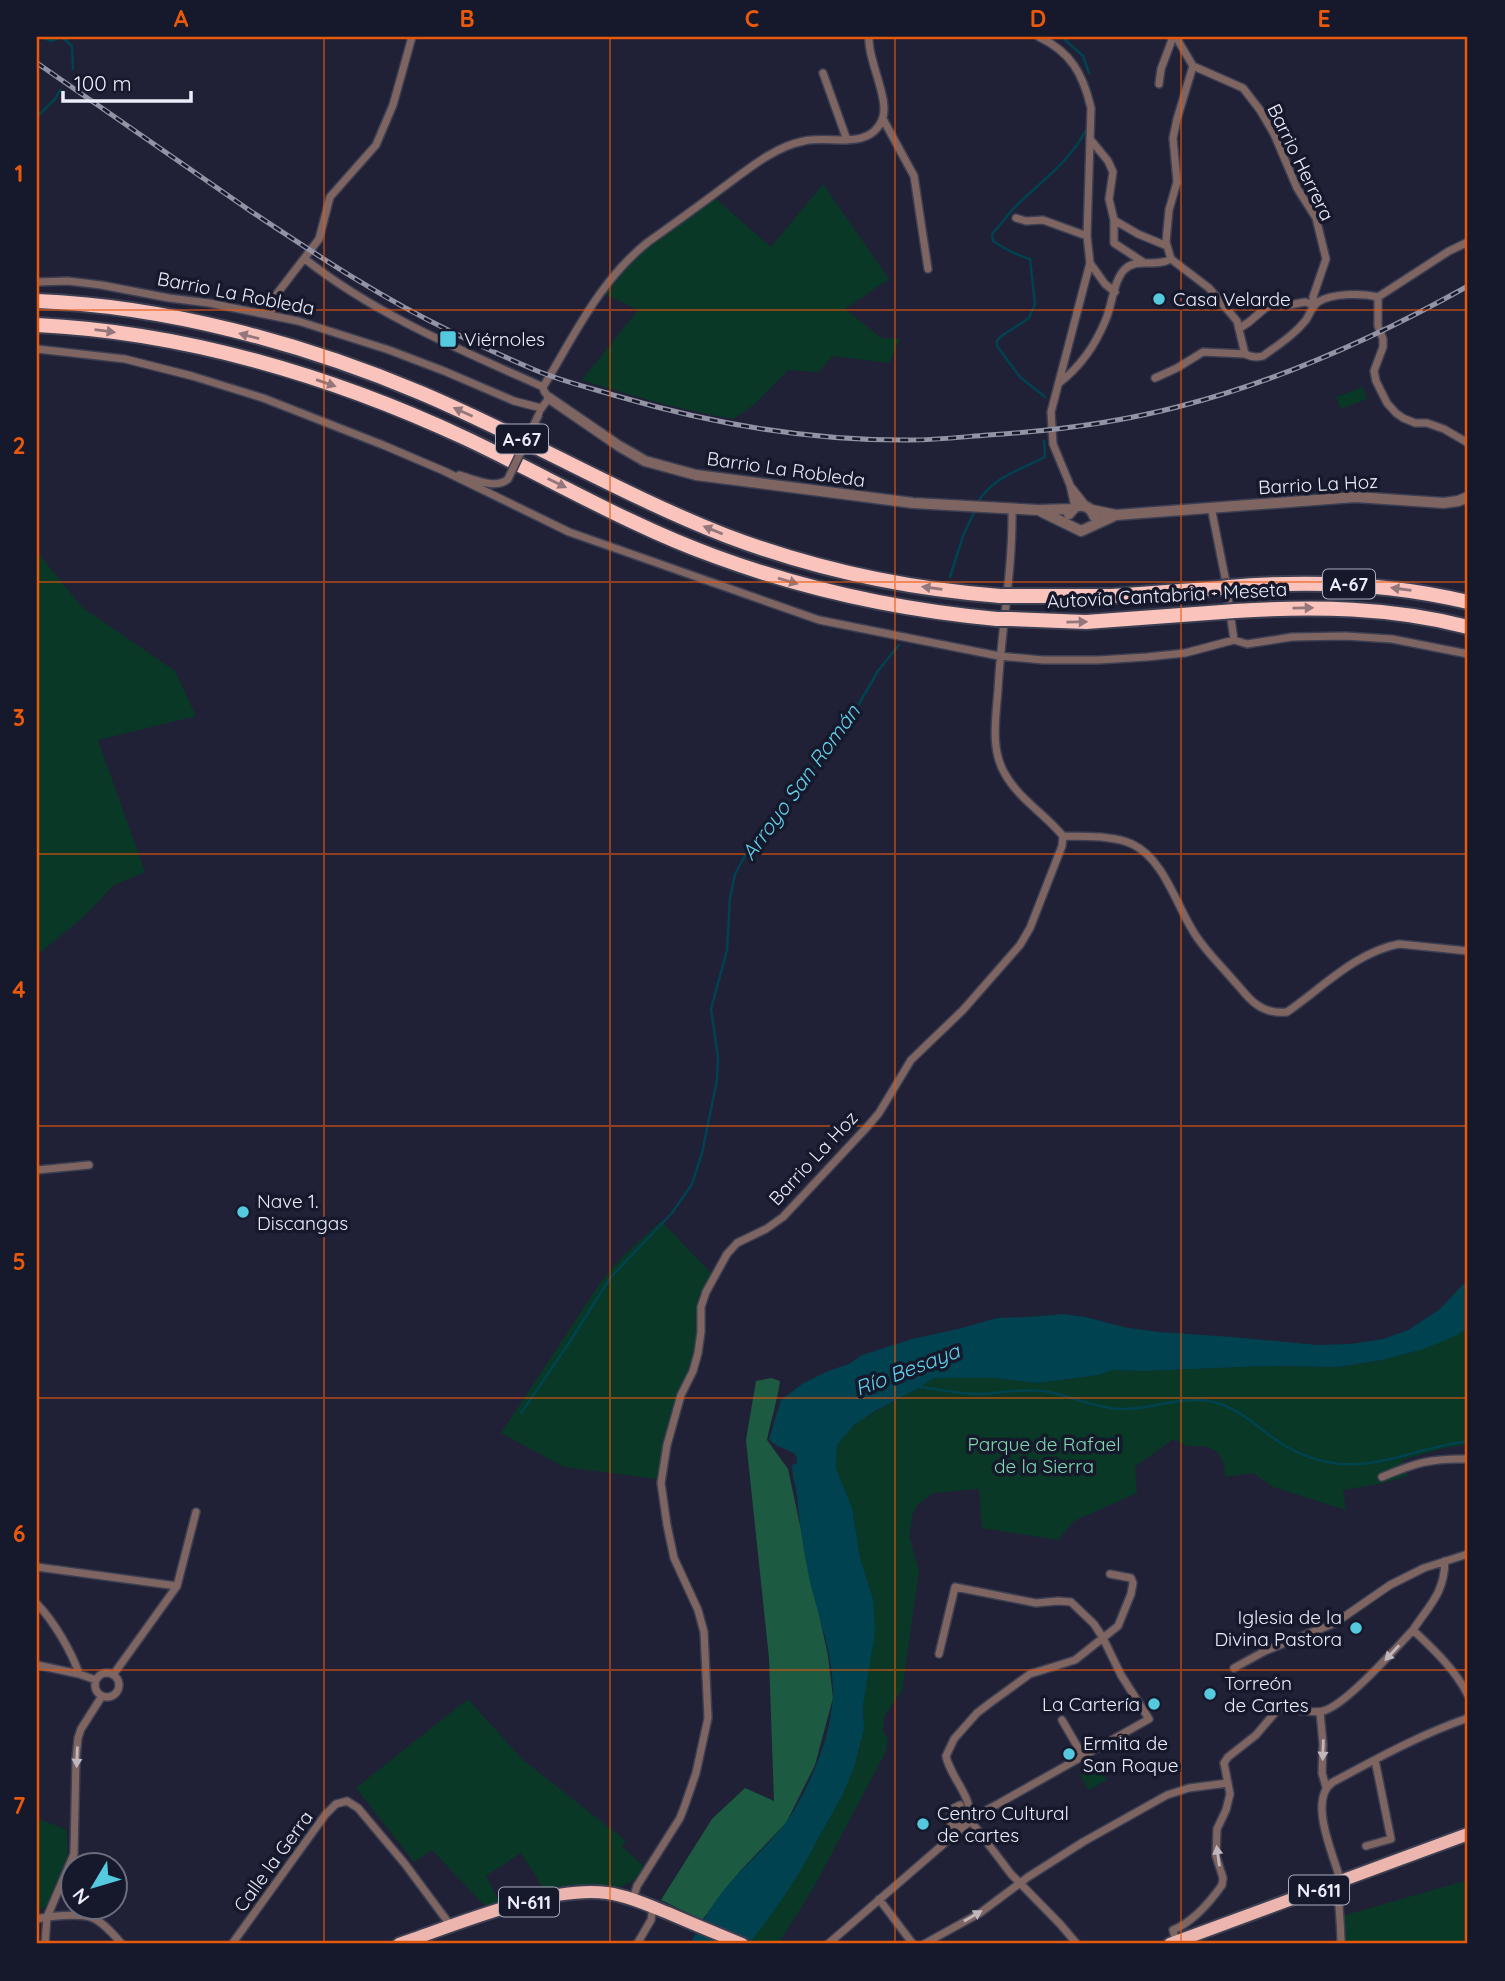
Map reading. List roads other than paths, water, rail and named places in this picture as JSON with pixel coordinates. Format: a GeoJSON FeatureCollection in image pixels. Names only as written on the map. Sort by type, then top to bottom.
{"type":"FeatureCollection","features":[{"type":"Feature","properties":{"kind":"highway","name":"Autovía Cantabria - Meseta"},"geometry":{"type":"LineString","coordinates":[[37,301],[92,305],[205,324],[290,347],[366,372],[481,419],[665,509],[749,544],[882,580],[1006,596],[1090,597],[1292,583],[1360,585],[1468,602]]}},
{"type":"Feature","properties":{"kind":"highway","name":"Autovía Cantabria - Meseta"},"geometry":{"type":"LineString","coordinates":[[37,326],[104,331],[156,339],[228,354],[299,375],[426,421],[673,539],[752,570],[873,603],[1003,619],[1106,621],[1295,607],[1356,609],[1468,627]]}},
{"type":"Feature","properties":{"kind":"highway","name":"N-611"},"geometry":{"type":"LineString","coordinates":[[1173,1943],[1468,1834]]}},
{"type":"Feature","properties":{"kind":"highway","name":"N-611"},"geometry":{"type":"LineString","coordinates":[[399,1944],[514,1906],[566,1894],[599,1892],[634,1899],[743,1944]]}},
{"type":"Feature","properties":{"kind":"street"},"geometry":{"type":"LineString","coordinates":[[271,315],[272,302],[276,295],[321,234],[330,197],[376,145],[393,105],[412,37]]}},
{"type":"Feature","properties":{"kind":"street"},"geometry":{"type":"LineString","coordinates":[[543,387],[608,282],[631,256],[755,164],[774,153],[805,140],[847,140],[867,135],[877,127],[883,119],[884,106],[869,37]]}},
{"type":"Feature","properties":{"kind":"street"},"geometry":{"type":"LineString","coordinates":[[1039,37],[1064,52],[1077,72],[1091,108],[1087,236],[1090,263],[1051,412],[1053,444],[1070,485],[1074,508],[1069,516],[1070,525],[1077,531],[1090,529],[1094,517],[1070,485]]}},
{"type":"Feature","properties":{"kind":"street"},"geometry":{"type":"LineString","coordinates":[[1175,37],[1193,66],[1174,138],[1177,182],[1169,210],[1167,246],[1171,259],[1209,288],[1237,321],[1245,354]]}},
{"type":"Feature","properties":{"kind":"street"},"geometry":{"type":"LineString","coordinates":[[1159,84],[1161,69],[1175,37]]}},
{"type":"Feature","properties":{"kind":"street","name":"Barrio Herrera"},"geometry":{"type":"LineString","coordinates":[[1155,377],[1177,368],[1203,352],[1245,354],[1250,357],[1267,353],[1307,318],[1314,305],[1313,297],[1326,259],[1316,218],[1297,188],[1261,110],[1243,88],[1193,66]]}},
{"type":"Feature","properties":{"kind":"street"},"geometry":{"type":"LineString","coordinates":[[823,74],[847,140]]}},
{"type":"Feature","properties":{"kind":"street"},"geometry":{"type":"LineString","coordinates":[[883,119],[914,176],[928,269]]}},
{"type":"Feature","properties":{"kind":"street"},"geometry":{"type":"LineString","coordinates":[[1090,139],[1111,166],[1109,200],[1114,220],[1114,243],[1144,262]]}},
{"type":"Feature","properties":{"kind":"street"},"geometry":{"type":"LineString","coordinates":[[1016,218],[1026,221],[1043,220],[1087,236]]}},
{"type":"Feature","properties":{"kind":"street"},"geometry":{"type":"LineString","coordinates":[[1114,220],[1167,246]]}},
{"type":"Feature","properties":{"kind":"street"},"geometry":{"type":"LineString","coordinates":[[1240,328],[1269,305],[1305,302],[1314,305],[1320,300],[1348,294],[1378,296],[1468,242]]}},
{"type":"Feature","properties":{"kind":"street","name":"Barrio La Robleda"},"geometry":{"type":"LineString","coordinates":[[305,259],[337,283],[393,316],[543,387],[549,398],[619,446],[664,468],[696,475],[877,499],[1012,509],[1074,508]]}},
{"type":"Feature","properties":{"kind":"street"},"geometry":{"type":"LineString","coordinates":[[1059,383],[1073,373],[1093,345],[1106,318],[1119,276],[1124,270],[1137,263],[1155,264],[1171,259]]}},
{"type":"Feature","properties":{"kind":"street"},"geometry":{"type":"LineString","coordinates":[[1090,263],[1105,284],[1115,292]]}},
{"type":"Feature","properties":{"kind":"street","name":"Barrio La Robleda"},"geometry":{"type":"LineString","coordinates":[[37,282],[68,281],[101,285],[271,315],[311,325],[389,350],[540,411]]}},
{"type":"Feature","properties":{"kind":"street"},"geometry":{"type":"LineString","coordinates":[[1378,296],[1378,326],[1383,347],[1374,371],[1387,402],[1403,418],[1436,426],[1468,443]]}},
{"type":"Feature","properties":{"kind":"street"},"geometry":{"type":"LineString","coordinates":[[37,349],[125,359],[204,380],[307,414],[444,471],[569,531],[819,620],[999,656],[1043,660],[1135,658],[1185,653],[1234,640],[1247,644],[1292,637],[1345,636],[1392,639],[1468,654]]}},
{"type":"Feature","properties":{"kind":"street"},"geometry":{"type":"LineString","coordinates":[[504,500],[508,479],[540,411],[549,398]]}},
{"type":"Feature","properties":{"kind":"street"},"geometry":{"type":"LineString","coordinates":[[444,471],[495,484],[508,479]]}},
{"type":"Feature","properties":{"kind":"street","name":"Barrio La Hoz"},"geometry":{"type":"LineString","coordinates":[[1089,509],[1116,515],[1355,497],[1444,503],[1468,497]]}},
{"type":"Feature","properties":{"kind":"street"},"geometry":{"type":"LineString","coordinates":[[1074,508],[1089,509]]}},
{"type":"Feature","properties":{"kind":"street"},"geometry":{"type":"LineString","coordinates":[[1211,508],[1234,640]]}},
{"type":"Feature","properties":{"kind":"street"},"geometry":{"type":"LineString","coordinates":[[1012,509],[1009,581],[999,656],[996,754],[1015,789],[1063,836],[1118,841],[1132,844],[1143,852],[1163,874],[1192,930],[1207,952],[1254,1003],[1278,1013],[1287,1012],[1359,960],[1388,946],[1399,944],[1468,951]]}},
{"type":"Feature","properties":{"kind":"street","name":"Barrio La Robleda"},"geometry":{"type":"LineString","coordinates":[[1038,510],[1070,525]]}},
{"type":"Feature","properties":{"kind":"street","name":"Barrio La Hoz"},"geometry":{"type":"LineString","coordinates":[[1093,525],[1116,515]]}},
{"type":"Feature","properties":{"kind":"street","name":"Barrio La Hoz"},"geometry":{"type":"LineString","coordinates":[[634,1899],[637,1886],[680,1818],[696,1773],[708,1721],[704,1632],[698,1611],[674,1558],[661,1483],[677,1408],[698,1353],[703,1299],[727,1254],[737,1243],[783,1217],[879,1113],[911,1060],[963,1010],[1009,959],[1030,928],[1058,861],[1063,836]]}},
{"type":"Feature","properties":{"kind":"street"},"geometry":{"type":"LineString","coordinates":[[37,1170],[89,1165]]}},
{"type":"Feature","properties":{"kind":"street"},"geometry":{"type":"LineString","coordinates":[[1382,1477],[1415,1463],[1468,1459]]}},
{"type":"Feature","properties":{"kind":"street"},"geometry":{"type":"LineString","coordinates":[[113,1675],[177,1586],[196,1512]]}},
{"type":"Feature","properties":{"kind":"street"},"geometry":{"type":"LineString","coordinates":[[1234,1668],[1265,1651],[1335,1623],[1390,1584],[1424,1568],[1468,1554]]}},
{"type":"Feature","properties":{"kind":"street"},"geometry":{"type":"LineString","coordinates":[[1173,1943],[1173,1930],[1191,1920],[1222,1885],[1223,1878],[1216,1856],[1217,1829],[1230,1794],[1223,1767],[1227,1758],[1256,1735],[1279,1708],[1321,1712],[1336,1704],[1378,1668],[1413,1630],[1441,1590],[1445,1561]]}},
{"type":"Feature","properties":{"kind":"street"},"geometry":{"type":"LineString","coordinates":[[37,1567],[177,1586]]}},
{"type":"Feature","properties":{"kind":"street"},"geometry":{"type":"LineString","coordinates":[[1076,1944],[1020,1884],[981,1834],[970,1815],[964,1794],[946,1756],[952,1743],[977,1713],[1021,1680],[1046,1668],[1075,1660],[1118,1626],[1133,1583],[1131,1578],[1110,1574]]}},
{"type":"Feature","properties":{"kind":"street"},"geometry":{"type":"LineString","coordinates":[[827,1944],[944,1841],[950,1839],[970,1815],[984,1812],[1149,1719],[1121,1675],[1094,1624],[1071,1602],[1036,1603],[955,1587],[939,1654]]}},
{"type":"Feature","properties":{"kind":"street"},"geometry":{"type":"LineString","coordinates":[[37,1604],[73,1658],[79,1674]]}},
{"type":"Feature","properties":{"kind":"street"},"geometry":{"type":"LineString","coordinates":[[1413,1630],[1446,1661],[1468,1695]]}},
{"type":"Feature","properties":{"kind":"street"},"geometry":{"type":"LineString","coordinates":[[37,1665],[96,1680]]}},
{"type":"Feature","properties":{"kind":"street"},"geometry":{"type":"LineString","coordinates":[[105,1674],[113,1675],[119,1684],[117,1692],[102,1696],[97,1691],[96,1680],[105,1674]]}},
{"type":"Feature","properties":{"kind":"street"},"geometry":{"type":"LineString","coordinates":[[45,1944],[47,1917],[74,1854],[78,1738],[102,1696]]}},
{"type":"Feature","properties":{"kind":"street"},"geometry":{"type":"LineString","coordinates":[[1321,1712],[1322,1773],[1326,1787],[1322,1801],[1325,1825],[1340,1882],[1341,1944]]}},
{"type":"Feature","properties":{"kind":"street"},"geometry":{"type":"LineString","coordinates":[[1326,1787],[1431,1731],[1468,1718]]}},
{"type":"Feature","properties":{"kind":"street"},"geometry":{"type":"LineString","coordinates":[[1062,1720],[1083,1756]]}},
{"type":"Feature","properties":{"kind":"street"},"geometry":{"type":"LineString","coordinates":[[1366,1846],[1391,1839],[1375,1760]]}},
{"type":"Feature","properties":{"kind":"street"},"geometry":{"type":"LineString","coordinates":[[924,1944],[980,1913],[1083,1842],[1173,1792],[1202,1785],[1228,1783]]}},
{"type":"Feature","properties":{"kind":"street"},"geometry":{"type":"LineString","coordinates":[[944,1841],[951,1822],[951,1810],[960,1805],[964,1794]]}},
{"type":"Feature","properties":{"kind":"street","name":"Calle la Gerra"},"geometry":{"type":"LineString","coordinates":[[232,1944],[325,1815],[336,1804],[347,1801],[359,1808],[405,1864],[451,1927]]}},
{"type":"Feature","properties":{"kind":"street"},"geometry":{"type":"LineString","coordinates":[[960,1805],[970,1815]]}},
{"type":"Feature","properties":{"kind":"street"},"geometry":{"type":"LineString","coordinates":[[951,1822],[962,1826]]}},
{"type":"Feature","properties":{"kind":"street"},"geometry":{"type":"LineString","coordinates":[[879,1899],[913,1944]]}},
{"type":"Feature","properties":{"kind":"street"},"geometry":{"type":"LineString","coordinates":[[637,1944],[657,1909]]}},
{"type":"Feature","properties":{"kind":"street"},"geometry":{"type":"LineString","coordinates":[[37,1919],[88,1917],[94,1919],[122,1944]]}},
{"type":"Feature","properties":{"kind":"water","name":"Río Besaya"},"geometry":{"type":"Polygon","coordinates":[[[1468,1279],[1468,1328],[1424,1349],[1382,1360],[1338,1367],[1113,1370],[1098,1375],[1037,1383],[993,1378],[934,1378],[854,1425],[837,1445],[836,1468],[852,1508],[860,1558],[873,1599],[875,1632],[863,1705],[864,1729],[855,1765],[843,1794],[803,1866],[749,1944],[690,1944],[707,1914],[735,1876],[779,1831],[794,1810],[820,1755],[832,1710],[831,1668],[806,1564],[793,1474],[792,1465],[797,1463],[796,1455],[769,1439],[781,1400],[802,1384],[849,1364],[862,1355],[912,1339],[997,1318],[1063,1314],[1160,1332],[1317,1345],[1383,1339],[1408,1330],[1440,1309],[1468,1279]]]}},
{"type":"Feature","properties":{"kind":"waterway"},"geometry":{"type":"LineString","coordinates":[[42,37],[51,41],[62,37],[72,46],[73,69]]}},
{"type":"Feature","properties":{"kind":"waterway","name":"Arroyo San Román"},"geometry":{"type":"LineString","coordinates":[[1062,37],[1083,56],[1089,73]]}},
{"type":"Feature","properties":{"kind":"waterway"},"geometry":{"type":"LineString","coordinates":[[37,117],[60,90]]}},
{"type":"Feature","properties":{"kind":"waterway","name":"Arroyo San Román"},"geometry":{"type":"LineString","coordinates":[[1045,397],[1020,377],[997,346],[1000,337],[1029,318],[1035,304],[1030,259],[993,241],[992,234],[1018,204],[1064,161],[1086,130]]}},
{"type":"Feature","properties":{"kind":"waterway","name":"Arroyo San Román"},"geometry":{"type":"LineString","coordinates":[[977,504],[998,481],[1045,457],[1044,441]]}},
{"type":"Feature","properties":{"kind":"waterway","name":"Arroyo San Román"},"geometry":{"type":"LineString","coordinates":[[950,577],[963,536],[975,510]]}},
{"type":"Feature","properties":{"kind":"waterway","name":"Arroyo San Román"},"geometry":{"type":"LineString","coordinates":[[521,1413],[610,1278],[672,1213],[692,1184],[702,1153],[717,1080],[718,1057],[711,1009],[727,950],[730,898],[735,874],[747,852],[792,798],[852,716],[878,671],[899,645]]}},
{"type":"Feature","properties":{"kind":"waterway","name":"Río Besaya"},"geometry":{"type":"LineString","coordinates":[[918,1385],[971,1394],[1042,1391],[1120,1409],[1188,1400],[1210,1401],[1241,1414],[1287,1447],[1312,1458],[1335,1463],[1378,1462],[1468,1441]]}},
{"type":"Feature","properties":{"kind":"railway"},"geometry":{"type":"LineString","coordinates":[[37,63],[273,226],[347,274],[424,318],[555,378],[689,415],[762,429],[873,440],[920,440],[1037,431],[1133,417],[1219,395],[1292,370],[1364,340],[1468,286]]}},
{"type":"Feature","properties":{"kind":"place","name":"Casa Velarde"},"geometry":{"type":"Point","coordinates":[1159,299]}},
{"type":"Feature","properties":{"kind":"place","name":"Viérnoles"},"geometry":{"type":"Point","coordinates":[448,339]}},
{"type":"Feature","properties":{"kind":"place","name":"Nave 1. Discangas"},"geometry":{"type":"Point","coordinates":[243,1212]}},
{"type":"Feature","properties":{"kind":"place","name":"Iglesia de la Divina Pastora"},"geometry":{"type":"Point","coordinates":[1356,1628]}},
{"type":"Feature","properties":{"kind":"place","name":"Torreón de Cartes"},"geometry":{"type":"Point","coordinates":[1210,1694]}},
{"type":"Feature","properties":{"kind":"place","name":"La Cartería"},"geometry":{"type":"Point","coordinates":[1154,1704]}},
{"type":"Feature","properties":{"kind":"place","name":"Ermita de San Roque"},"geometry":{"type":"Point","coordinates":[1069,1754]}},
{"type":"Feature","properties":{"kind":"place","name":"Centro Cultural de cartes"},"geometry":{"type":"Point","coordinates":[923,1824]}},
{"type":"Feature","properties":{"kind":"park label","name":"Parque de Rafael de la Sierra"},"geometry":{"type":"Point","coordinates":[1044,1455]}}]}
